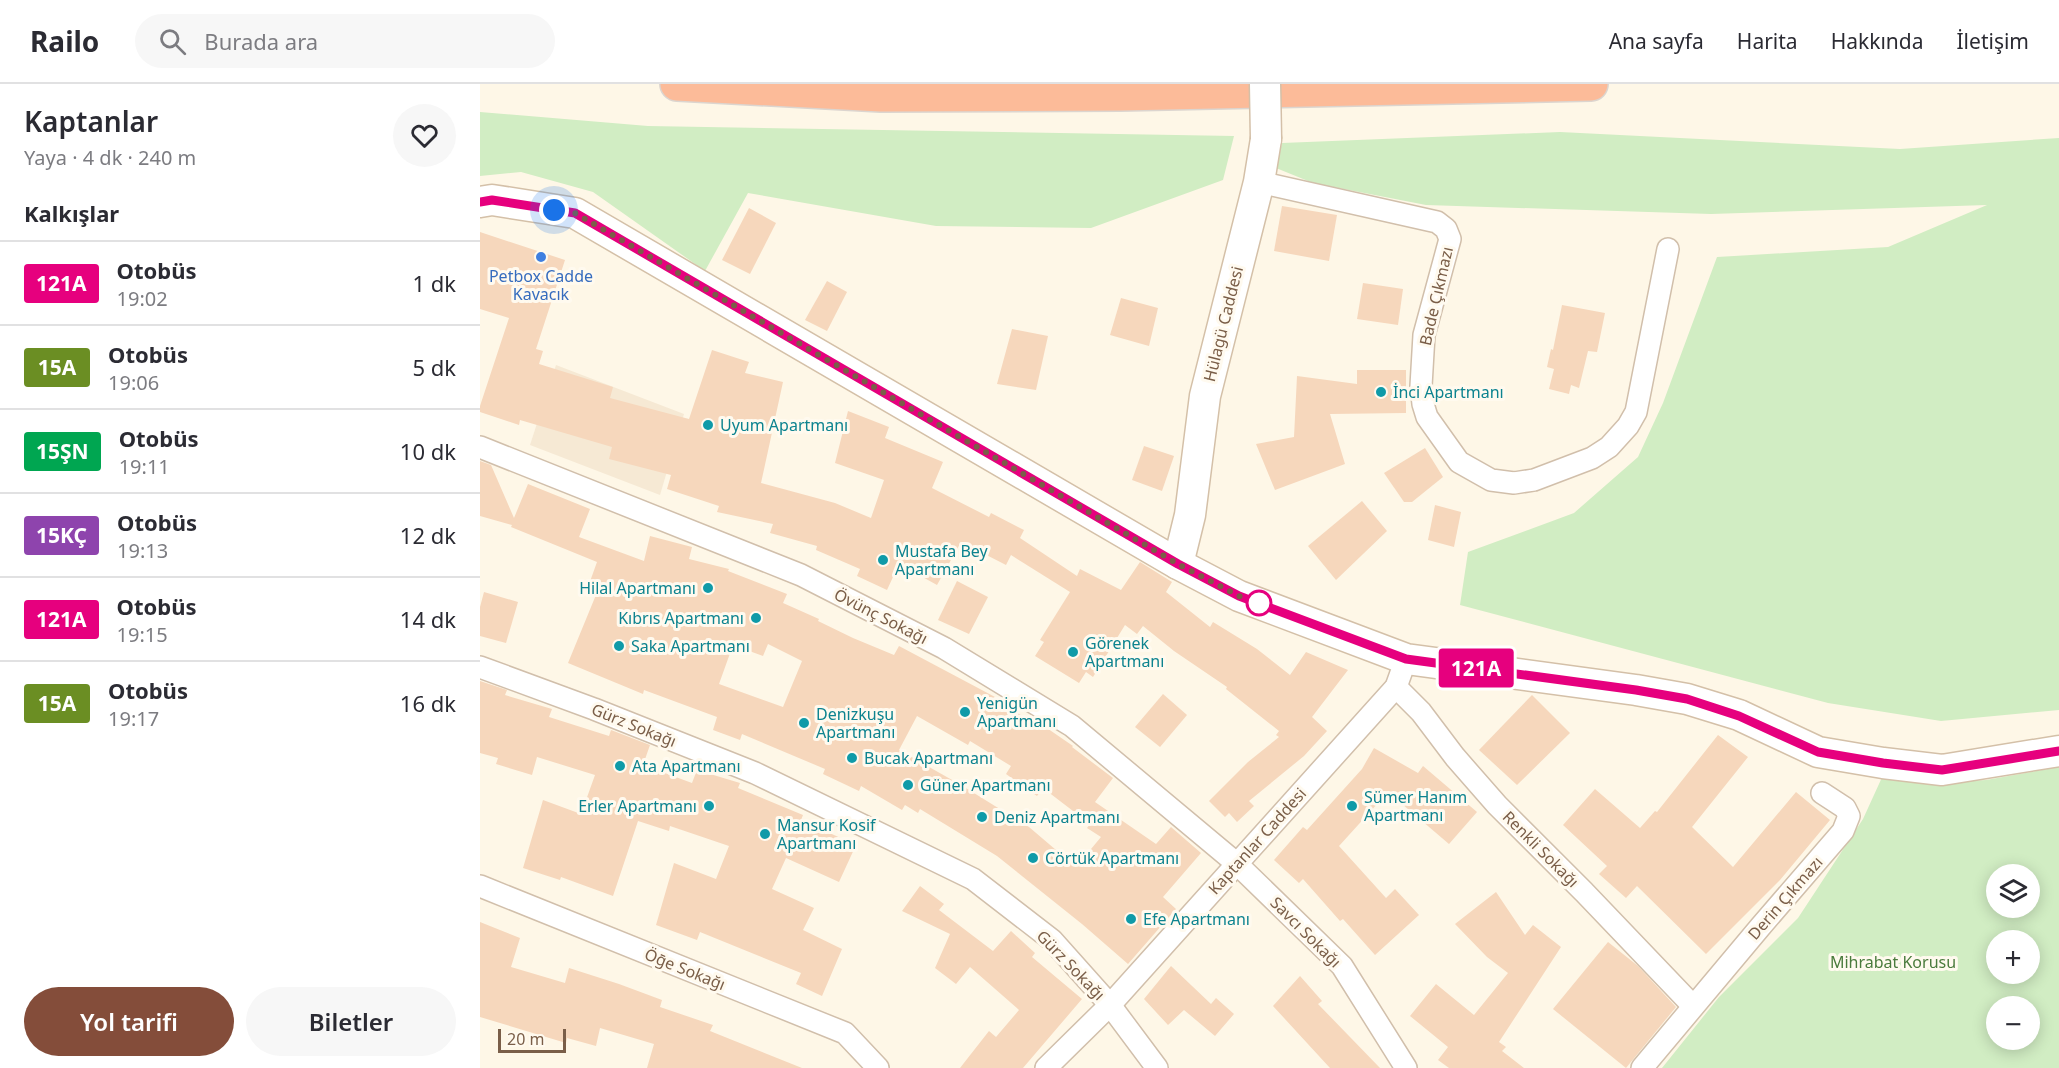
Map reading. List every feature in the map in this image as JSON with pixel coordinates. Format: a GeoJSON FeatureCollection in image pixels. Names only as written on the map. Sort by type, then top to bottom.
{"type":"FeatureCollection","features":[{"type":"Feature","properties":{"kind":"highway"},"geometry":{"type":"LineString","coordinates":[[677,84],[881,95],[1121,94],[1591,84]]}},
{"type":"Feature","properties":{"kind":"main road","name":"Hülagü Caddesi"},"geometry":{"type":"LineString","coordinates":[[1178,564],[1190,514],[1205,396],[1259,182],[1266,139],[1265,84]]}},
{"type":"Feature","properties":{"kind":"main road"},"geometry":{"type":"LineString","coordinates":[[480,202],[492,200],[575,213],[1178,564],[1239,596],[1406,659],[1687,699],[1739,716],[1818,752],[1883,763],[1942,770],[2059,751]]}},
{"type":"Feature","properties":{"kind":"street","name":"Bade Çıkmazı"},"geometry":{"type":"LineString","coordinates":[[1259,182],[1437,222],[1446,229],[1450,239],[1424,335],[1421,386],[1423,404],[1427,417],[1459,462],[1491,480],[1514,483],[1534,480],[1554,473],[1592,458],[1617,439],[1628,426],[1636,412],[1668,249]]}},
{"type":"Feature","properties":{"kind":"street","name":"Övünç Sokağı"},"geometry":{"type":"LineString","coordinates":[[480,447],[801,574],[944,648],[1072,726],[1236,863]]}},
{"type":"Feature","properties":{"kind":"street","name":"Kaptanlar Caddesi"},"geometry":{"type":"LineString","coordinates":[[1047,1068],[1110,1005],[1396,687],[1406,659]]}},
{"type":"Feature","properties":{"kind":"street","name":"Gürz Sokağı"},"geometry":{"type":"LineString","coordinates":[[480,667],[594,709],[755,773],[973,879],[1052,940],[1110,1005],[1157,1068]]}},
{"type":"Feature","properties":{"kind":"street","name":"Renkli Sokağı"},"geometry":{"type":"LineString","coordinates":[[1396,687],[1421,712],[1455,757],[1497,806],[1584,892],[1693,1006]]}},
{"type":"Feature","properties":{"kind":"street","name":"Derin Çıkmazı"},"geometry":{"type":"LineString","coordinates":[[1693,1006],[1844,831],[1849,816],[1845,808],[1822,793]]}},
{"type":"Feature","properties":{"kind":"street","name":"Savcı Sokağı"},"geometry":{"type":"LineString","coordinates":[[1236,863],[1342,966],[1406,1068]]}},
{"type":"Feature","properties":{"kind":"street","name":"Öḡe Sokağı"},"geometry":{"type":"LineString","coordinates":[[480,886],[845,1033],[878,1068]]}},
{"type":"Feature","properties":{"kind":"street"},"geometry":{"type":"LineString","coordinates":[[1642,1068],[1693,1006]]}},
{"type":"Feature","properties":{"kind":"shaded area"},"geometry":{"type":"Polygon","coordinates":[[[556,365],[684,414],[660,495],[530,445],[556,365]]]}},
{"type":"Feature","properties":{"kind":"green space"},"geometry":{"type":"Polygon","coordinates":[[[480,112],[648,126],[1234,136],[1223,180],[1091,228],[936,226],[748,193],[705,271],[593,192],[521,172],[480,176],[480,112]]]}},
{"type":"Feature","properties":{"kind":"green space"},"geometry":{"type":"Polygon","coordinates":[[[1560,132],[1900,149],[2059,138],[2059,710],[1941,721],[1828,703],[1460,605],[1468,552],[1574,513],[1638,457],[1663,403],[1717,257],[1888,247],[1987,205],[1711,214],[1426,205],[1313,183],[1276,168],[1282,143],[1560,132]]]}},
{"type":"Feature","properties":{"kind":"green space","name":"Mihrabat Korusu"},"geometry":{"type":"Polygon","coordinates":[[[2059,767],[2059,1068],[1662,1068],[1719,997],[1798,918],[1863,819],[1884,773],[1951,782],[1986,780],[2059,767]]]}},
{"type":"Feature","properties":{"kind":"building"},"geometry":{"type":"Polygon","coordinates":[[[1282,206],[1337,215],[1329,261],[1274,251],[1282,206]]]}},
{"type":"Feature","properties":{"kind":"building"},"geometry":{"type":"Polygon","coordinates":[[[749,208],[776,223],[750,274],[722,260],[749,208]]]}},
{"type":"Feature","properties":{"kind":"building"},"geometry":{"type":"Polygon","coordinates":[[[480,232],[565,260],[536,349],[543,351],[539,364],[613,387],[610,398],[689,419],[712,350],[749,362],[745,373],[783,382],[761,483],[835,503],[871,518],[884,480],[835,463],[848,411],[889,427],[885,438],[943,462],[932,488],[989,517],[991,513],[1024,530],[1020,538],[1077,576],[1080,569],[1121,590],[1140,562],[1172,582],[1166,592],[1210,627],[1213,622],[1257,649],[1290,675],[1306,652],[1348,670],[1312,717],[1327,731],[1304,756],[1249,801],[1254,806],[1237,822],[1229,813],[1225,817],[1209,801],[1248,762],[1279,737],[1276,735],[1279,731],[1226,689],[1227,687],[1174,651],[1143,626],[1137,634],[1125,625],[1093,677],[1086,672],[1079,683],[1035,656],[1044,642],[1040,640],[1070,592],[1011,555],[1006,565],[961,542],[937,585],[899,564],[887,590],[857,576],[860,569],[816,550],[817,546],[770,533],[773,524],[717,512],[719,506],[667,489],[671,475],[609,459],[612,447],[520,420],[519,425],[480,412],[509,318],[480,309],[480,232]]]}},
{"type":"Feature","properties":{"kind":"building"},"geometry":{"type":"Polygon","coordinates":[[[827,281],[847,292],[827,331],[805,320],[827,281]]]}},
{"type":"Feature","properties":{"kind":"building"},"geometry":{"type":"Polygon","coordinates":[[[1363,283],[1403,289],[1398,325],[1357,319],[1363,283]]]}},
{"type":"Feature","properties":{"kind":"building"},"geometry":{"type":"Polygon","coordinates":[[[1121,298],[1158,308],[1149,346],[1110,335],[1121,298]]]}},
{"type":"Feature","properties":{"kind":"building"},"geometry":{"type":"Polygon","coordinates":[[[1562,305],[1605,313],[1597,352],[1588,351],[1579,388],[1571,385],[1569,394],[1549,389],[1554,369],[1547,367],[1551,349],[1553,350],[1562,305]]]}},
{"type":"Feature","properties":{"kind":"building"},"geometry":{"type":"Polygon","coordinates":[[[1012,329],[1048,336],[1036,390],[997,384],[1012,329]]]}},
{"type":"Feature","properties":{"kind":"building"},"geometry":{"type":"Polygon","coordinates":[[[1357,370],[1406,370],[1406,413],[1330,414],[1345,464],[1275,490],[1256,444],[1294,437],[1297,376],[1357,384],[1357,370]]]}},
{"type":"Feature","properties":{"kind":"building"},"geometry":{"type":"Polygon","coordinates":[[[1144,446],[1174,456],[1162,491],[1132,480],[1144,446]]]}},
{"type":"Feature","properties":{"kind":"building"},"geometry":{"type":"Polygon","coordinates":[[[1425,448],[1443,477],[1412,502],[1404,502],[1384,473],[1425,448]]]}},
{"type":"Feature","properties":{"kind":"building"},"geometry":{"type":"Polygon","coordinates":[[[480,461],[491,465],[514,518],[528,484],[590,509],[579,537],[644,561],[650,536],[692,547],[689,559],[729,569],[728,571],[787,594],[783,603],[819,619],[818,621],[894,655],[899,646],[995,697],[994,699],[1039,726],[1041,724],[1113,778],[1095,802],[1156,844],[1171,827],[1201,853],[1163,897],[1176,909],[1128,964],[997,856],[920,809],[918,813],[905,805],[902,810],[861,786],[859,791],[823,774],[825,769],[742,734],[740,740],[713,730],[717,717],[644,690],[643,694],[568,663],[598,590],[588,587],[597,562],[511,527],[512,525],[480,516],[480,461]],[[768,644],[763,656],[733,645],[719,684],[783,707],[802,661],[768,644]],[[917,716],[899,750],[1029,827],[1076,867],[1101,837],[1087,828],[1090,824],[1043,788],[1037,796],[1006,774],[1011,766],[970,741],[968,745],[917,716]]]}},
{"type":"Feature","properties":{"kind":"building"},"geometry":{"type":"Polygon","coordinates":[[[1362,501],[1387,531],[1336,580],[1308,546],[1362,501]]]}},
{"type":"Feature","properties":{"kind":"building"},"geometry":{"type":"Polygon","coordinates":[[[1435,505],[1461,512],[1454,547],[1428,540],[1435,505]]]}},
{"type":"Feature","properties":{"kind":"building"},"geometry":{"type":"Polygon","coordinates":[[[957,581],[988,597],[969,634],[938,620],[957,581]]]}},
{"type":"Feature","properties":{"kind":"building"},"geometry":{"type":"Polygon","coordinates":[[[484,592],[518,602],[506,643],[480,636],[480,607],[484,592]]]}},
{"type":"Feature","properties":{"kind":"building"},"geometry":{"type":"Polygon","coordinates":[[[480,681],[507,690],[505,695],[552,709],[549,717],[609,736],[611,730],[650,745],[643,765],[692,783],[697,770],[740,783],[738,788],[803,815],[801,820],[856,845],[839,882],[786,858],[772,889],[814,908],[803,930],[842,949],[822,996],[796,984],[801,973],[700,932],[697,940],[656,925],[674,863],[716,879],[729,846],[670,826],[669,831],[638,821],[613,896],[561,877],[560,880],[523,868],[543,800],[581,814],[595,775],[537,757],[532,775],[496,764],[498,758],[480,753],[480,681]]]}},
{"type":"Feature","properties":{"kind":"building"},"geometry":{"type":"Polygon","coordinates":[[[1163,694],[1187,715],[1160,747],[1135,727],[1163,694]]]}},
{"type":"Feature","properties":{"kind":"building"},"geometry":{"type":"Polygon","coordinates":[[[1532,695],[1570,733],[1517,785],[1479,750],[1532,695]]]}},
{"type":"Feature","properties":{"kind":"building"},"geometry":{"type":"Polygon","coordinates":[[[1718,735],[1748,757],[1692,827],[1733,867],[1796,792],[1830,820],[1780,880],[1706,954],[1637,886],[1626,898],[1599,874],[1607,866],[1563,825],[1595,789],[1640,828],[1655,811],[1657,812],[1718,735]]]}},
{"type":"Feature","properties":{"kind":"building"},"geometry":{"type":"Polygon","coordinates":[[[1374,748],[1418,773],[1423,766],[1477,812],[1449,844],[1388,792],[1339,846],[1386,898],[1395,889],[1419,915],[1375,955],[1343,919],[1340,921],[1303,879],[1299,883],[1274,860],[1303,827],[1307,830],[1362,769],[1374,748]]]}},
{"type":"Feature","properties":{"kind":"building"},"geometry":{"type":"Polygon","coordinates":[[[920,886],[944,904],[939,910],[993,951],[1011,931],[1035,953],[1032,957],[1082,999],[1023,1068],[960,1068],[989,1031],[996,1037],[1019,1010],[970,967],[956,984],[935,968],[950,934],[902,911],[920,886]]]}},
{"type":"Feature","properties":{"kind":"building"},"geometry":{"type":"Polygon","coordinates":[[[1496,892],[1525,935],[1533,925],[1561,947],[1499,1042],[1506,1047],[1502,1051],[1524,1068],[1449,1068],[1438,1060],[1448,1047],[1410,1016],[1436,984],[1474,1015],[1508,973],[1487,957],[1455,924],[1496,892]]]}},
{"type":"Feature","properties":{"kind":"building"},"geometry":{"type":"Polygon","coordinates":[[[480,922],[520,938],[511,967],[565,983],[569,968],[619,984],[662,1000],[660,1007],[713,1025],[710,1031],[802,1068],[647,1068],[654,1044],[600,1028],[596,1046],[567,1038],[566,1043],[480,1017],[480,922]]]}},
{"type":"Feature","properties":{"kind":"building"},"geometry":{"type":"Polygon","coordinates":[[[1608,942],[1638,966],[1676,1007],[1626,1068],[1553,1009],[1608,942]]]}},
{"type":"Feature","properties":{"kind":"building"},"geometry":{"type":"Polygon","coordinates":[[[1171,966],[1211,1004],[1216,998],[1234,1014],[1215,1036],[1184,1010],[1168,1025],[1144,999],[1171,966]]]}},
{"type":"Feature","properties":{"kind":"building"},"geometry":{"type":"Polygon","coordinates":[[[1300,976],[1322,1001],[1318,1004],[1380,1068],[1330,1068],[1273,1006],[1300,976]]]}},
{"type":"Feature","properties":{"kind":"bus line","name":"121A"},"geometry":{"type":"LineString","coordinates":[[480,202],[492,200],[575,213],[1178,564],[1239,596],[1406,659],[1687,699],[1739,716],[1818,752],[1883,763],[1942,770],[2059,751]]}},
{"type":"Feature","properties":{"kind":"place","name":"Petbox Cadde Kavacık"},"geometry":{"type":"Point","coordinates":[541,257]}},
{"type":"Feature","properties":{"kind":"place","name":"İnci Apartmanı"},"geometry":{"type":"Point","coordinates":[1381,392]}},
{"type":"Feature","properties":{"kind":"place","name":"Uyum Apartmanı"},"geometry":{"type":"Point","coordinates":[708,425]}},
{"type":"Feature","properties":{"kind":"place","name":"Mustafa Bey Apartmanı"},"geometry":{"type":"Point","coordinates":[883,560]}},
{"type":"Feature","properties":{"kind":"place","name":"Hilal Apartmanı"},"geometry":{"type":"Point","coordinates":[708,588]}},
{"type":"Feature","properties":{"kind":"place","name":"Kıbrıs Apartmanı"},"geometry":{"type":"Point","coordinates":[756,618]}},
{"type":"Feature","properties":{"kind":"place","name":"Saka Apartmanı"},"geometry":{"type":"Point","coordinates":[619,646]}},
{"type":"Feature","properties":{"kind":"place","name":"Görenek Apartmanı"},"geometry":{"type":"Point","coordinates":[1073,652]}},
{"type":"Feature","properties":{"kind":"place","name":"Yenigün Apartmanı"},"geometry":{"type":"Point","coordinates":[965,712]}},
{"type":"Feature","properties":{"kind":"place","name":"Denizkuşu Apartmanı"},"geometry":{"type":"Point","coordinates":[804,723]}},
{"type":"Feature","properties":{"kind":"place","name":"Bucak Apartmanı"},"geometry":{"type":"Point","coordinates":[852,758]}},
{"type":"Feature","properties":{"kind":"place","name":"Ata Apartmanı"},"geometry":{"type":"Point","coordinates":[620,766]}},
{"type":"Feature","properties":{"kind":"place","name":"Güner Apartmanı"},"geometry":{"type":"Point","coordinates":[908,785]}},
{"type":"Feature","properties":{"kind":"place","name":"Erler Apartmanı"},"geometry":{"type":"Point","coordinates":[709,806]}},
{"type":"Feature","properties":{"kind":"place","name":"Sümer Hanım Apartmanı"},"geometry":{"type":"Point","coordinates":[1352,806]}},
{"type":"Feature","properties":{"kind":"place","name":"Deniz Apartmanı"},"geometry":{"type":"Point","coordinates":[982,817]}},
{"type":"Feature","properties":{"kind":"place","name":"Mansur Kosif Apartmanı"},"geometry":{"type":"Point","coordinates":[765,834]}},
{"type":"Feature","properties":{"kind":"place","name":"Cörtük Apartmanı"},"geometry":{"type":"Point","coordinates":[1033,858]}},
{"type":"Feature","properties":{"kind":"place","name":"Efe Apartmanı"},"geometry":{"type":"Point","coordinates":[1131,919]}},
{"type":"Feature","properties":{"kind":"route"},"geometry":{"type":"LineString","coordinates":[[554,210],[575,213],[1178,564],[1239,596],[1259,603]]}}]}
